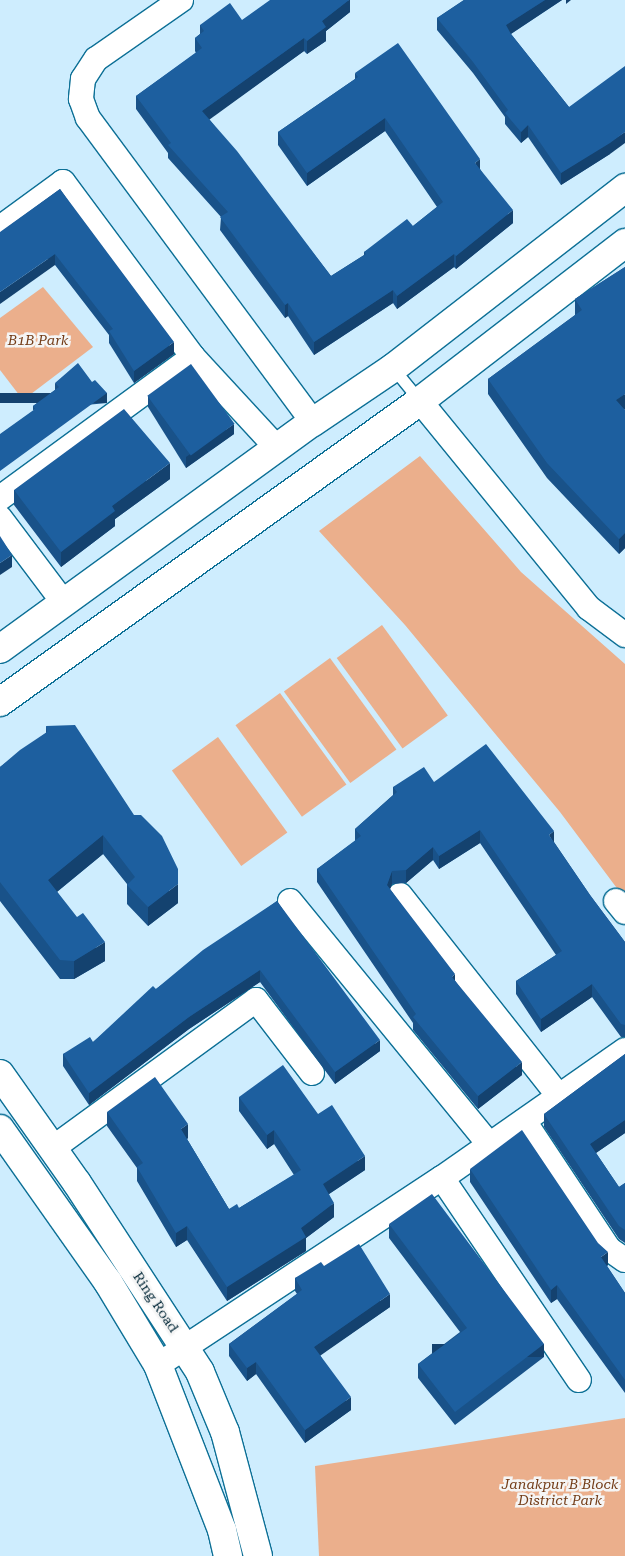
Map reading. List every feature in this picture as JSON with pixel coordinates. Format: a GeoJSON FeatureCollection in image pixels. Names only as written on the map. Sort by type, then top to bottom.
{"type":"FeatureCollection","features":[{"type":"Feature","properties":{"kind":"street"},"geometry":{"type":"LineString","coordinates":[[181,0],[96,59],[83,79],[81,99],[88,118],[313,422]]}},
{"type":"Feature","properties":{"kind":"street"},"geometry":{"type":"LineString","coordinates":[[0,228],[63,182],[194,357],[277,448]]}},
{"type":"Feature","properties":{"kind":"street"},"geometry":{"type":"LineString","coordinates":[[0,649],[313,422],[393,368],[625,188]]}},
{"type":"Feature","properties":{"kind":"street"},"geometry":{"type":"LineString","coordinates":[[0,702],[420,401],[625,244]]}},
{"type":"Feature","properties":{"kind":"street"},"geometry":{"type":"LineString","coordinates":[[0,498],[194,357]]}},
{"type":"Feature","properties":{"kind":"street"},"geometry":{"type":"LineString","coordinates":[[420,401],[589,608],[625,635]]}},
{"type":"Feature","properties":{"kind":"street"},"geometry":{"type":"LineString","coordinates":[[0,518],[64,603]]}},
{"type":"Feature","properties":{"kind":"street"},"geometry":{"type":"LineString","coordinates":[[400,895],[558,1095]]}},
{"type":"Feature","properties":{"kind":"street"},"geometry":{"type":"LineString","coordinates":[[290,900],[490,1145]]}},
{"type":"Feature","properties":{"kind":"street"},"geometry":{"type":"LineString","coordinates":[[53,1148],[256,1000],[312,1073]]}},
{"type":"Feature","properties":{"kind":"street"},"geometry":{"type":"LineString","coordinates":[[158,1365],[184,1345],[442,1178],[558,1095],[625,1050]]}},
{"type":"Feature","properties":{"kind":"street","name":"Ring Road"},"geometry":{"type":"LineString","coordinates":[[0,1074],[53,1148],[200,1372],[225,1432],[258,1556]]}},
{"type":"Feature","properties":{"kind":"street"},"geometry":{"type":"LineString","coordinates":[[524,1121],[609,1249],[625,1260]]}},
{"type":"Feature","properties":{"kind":"street"},"geometry":{"type":"LineString","coordinates":[[0,1129],[108,1282],[158,1365],[222,1530],[228,1556]]}},
{"type":"Feature","properties":{"kind":"street"},"geometry":{"type":"LineString","coordinates":[[442,1178],[579,1380]]}},
{"type":"Feature","properties":{"kind":"lane"},"geometry":{"type":"LineString","coordinates":[[393,368],[420,401]]}},
{"type":"Feature","properties":{"kind":"green space","name":"B1B Park"},"geometry":{"type":"Polygon","coordinates":[[[43,287],[93,347],[23,400],[0,370],[0,318],[43,287]]]}},
{"type":"Feature","properties":{"kind":"green space"},"geometry":{"type":"Polygon","coordinates":[[[420,456],[521,572],[625,664],[625,899],[560,812],[405,625],[319,531],[420,456]]]}},
{"type":"Feature","properties":{"kind":"green space"},"geometry":{"type":"Polygon","coordinates":[[[382,625],[448,716],[403,749],[337,658],[382,625]]]}},
{"type":"Feature","properties":{"kind":"green space"},"geometry":{"type":"Polygon","coordinates":[[[330,658],[396,749],[350,783],[284,692],[330,658]]]}},
{"type":"Feature","properties":{"kind":"green space"},"geometry":{"type":"Polygon","coordinates":[[[280,693],[346,784],[302,817],[236,725],[280,693]]]}},
{"type":"Feature","properties":{"kind":"green space"},"geometry":{"type":"Polygon","coordinates":[[[218,737],[287,832],[241,866],[172,771],[218,737]]]}},
{"type":"Feature","properties":{"kind":"green space","name":"Janakpur B Block District Park"},"geometry":{"type":"Polygon","coordinates":[[[625,1418],[625,1556],[319,1556],[315,1466],[625,1418]]]}},
{"type":"Feature","properties":{"kind":"building"},"geometry":{"type":"Polygon","coordinates":[[[270,0],[349,0],[322,21],[326,27],[307,41],[304,38],[202,111],[237,151],[331,276],[366,254],[364,252],[407,219],[413,226],[443,202],[385,118],[307,173],[278,132],[358,77],[355,73],[398,43],[480,159],[475,163],[513,210],[456,256],[454,254],[397,296],[393,290],[314,342],[288,303],[285,305],[220,217],[228,212],[168,145],[171,143],[136,96],[202,48],[195,38],[204,31],[200,25],[230,3],[242,20],[270,0]]]}},
{"type":"Feature","properties":{"kind":"building"},"geometry":{"type":"Polygon","coordinates":[[[464,0],[545,0],[506,25],[511,34],[569,107],[625,66],[625,132],[561,173],[528,125],[521,132],[505,113],[508,110],[473,62],[437,18],[464,0]]]}},
{"type":"Feature","properties":{"kind":"building"},"geometry":{"type":"Polygon","coordinates":[[[60,189],[174,342],[134,371],[109,331],[113,329],[55,254],[0,292],[0,232],[60,189]]]}},
{"type":"Feature","properties":{"kind":"building"},"geometry":{"type":"Polygon","coordinates":[[[625,267],[625,394],[616,400],[625,410],[625,533],[619,539],[547,463],[488,379],[582,310],[575,299],[625,267]]]}},
{"type":"Feature","properties":{"kind":"building"},"geometry":{"type":"Polygon","coordinates":[[[78,363],[92,382],[95,380],[107,393],[0,471],[0,434],[35,409],[33,406],[59,387],[55,383],[78,363]]]}},
{"type":"Feature","properties":{"kind":"building"},"geometry":{"type":"Polygon","coordinates":[[[191,364],[234,424],[191,456],[147,396],[191,364]]]}},
{"type":"Feature","properties":{"kind":"building"},"geometry":{"type":"Polygon","coordinates":[[[124,409],[170,463],[112,506],[115,511],[61,552],[14,490],[124,409]]]}},
{"type":"Feature","properties":{"kind":"building"},"geometry":{"type":"Polygon","coordinates":[[[0,536],[12,555],[0,563],[0,536]]]}},
{"type":"Feature","properties":{"kind":"building"},"geometry":{"type":"Polygon","coordinates":[[[75,725],[134,815],[141,815],[162,836],[178,869],[178,884],[148,907],[127,885],[135,877],[103,835],[48,880],[77,917],[83,913],[105,942],[74,961],[60,960],[0,882],[0,767],[20,750],[47,732],[46,726],[75,725]]]}},
{"type":"Feature","properties":{"kind":"building"},"geometry":{"type":"Polygon","coordinates":[[[486,744],[554,831],[549,835],[625,942],[625,1025],[621,1024],[592,984],[541,1019],[516,981],[562,951],[480,830],[439,856],[433,847],[406,870],[392,871],[387,885],[455,974],[452,977],[522,1062],[478,1096],[413,1017],[416,1014],[317,869],[361,836],[355,829],[397,792],[393,787],[424,767],[434,782],[486,744]]]}},
{"type":"Feature","properties":{"kind":"building"},"geometry":{"type":"Polygon","coordinates":[[[277,901],[380,1040],[335,1072],[260,970],[189,1017],[89,1093],[63,1054],[90,1037],[93,1042],[153,986],[156,989],[203,950],[277,901]]]}},
{"type":"Feature","properties":{"kind":"building"},"geometry":{"type":"Polygon","coordinates":[[[625,1054],[625,1120],[590,1144],[619,1187],[625,1183],[625,1230],[619,1226],[544,1114],[625,1054]]]}},
{"type":"Feature","properties":{"kind":"building"},"geometry":{"type":"Polygon","coordinates":[[[283,1065],[318,1114],[332,1105],[365,1156],[323,1184],[334,1203],[301,1228],[306,1237],[227,1287],[187,1226],[176,1233],[137,1167],[143,1163],[107,1112],[155,1077],[188,1124],[181,1129],[229,1209],[237,1204],[239,1208],[301,1170],[274,1130],[267,1135],[239,1097],[283,1065]]]}},
{"type":"Feature","properties":{"kind":"building"},"geometry":{"type":"Polygon","coordinates":[[[522,1130],[598,1243],[608,1252],[601,1257],[625,1293],[625,1380],[557,1285],[551,1290],[470,1169],[522,1130]]]}},
{"type":"Feature","properties":{"kind":"building"},"geometry":{"type":"Polygon","coordinates":[[[432,1194],[544,1344],[455,1412],[418,1364],[467,1328],[389,1224],[432,1194]]]}},
{"type":"Feature","properties":{"kind":"building"},"geometry":{"type":"Polygon","coordinates":[[[359,1244],[390,1294],[314,1347],[351,1397],[305,1430],[256,1362],[247,1368],[229,1344],[302,1290],[295,1278],[321,1262],[324,1266],[359,1244]]]}}]}
